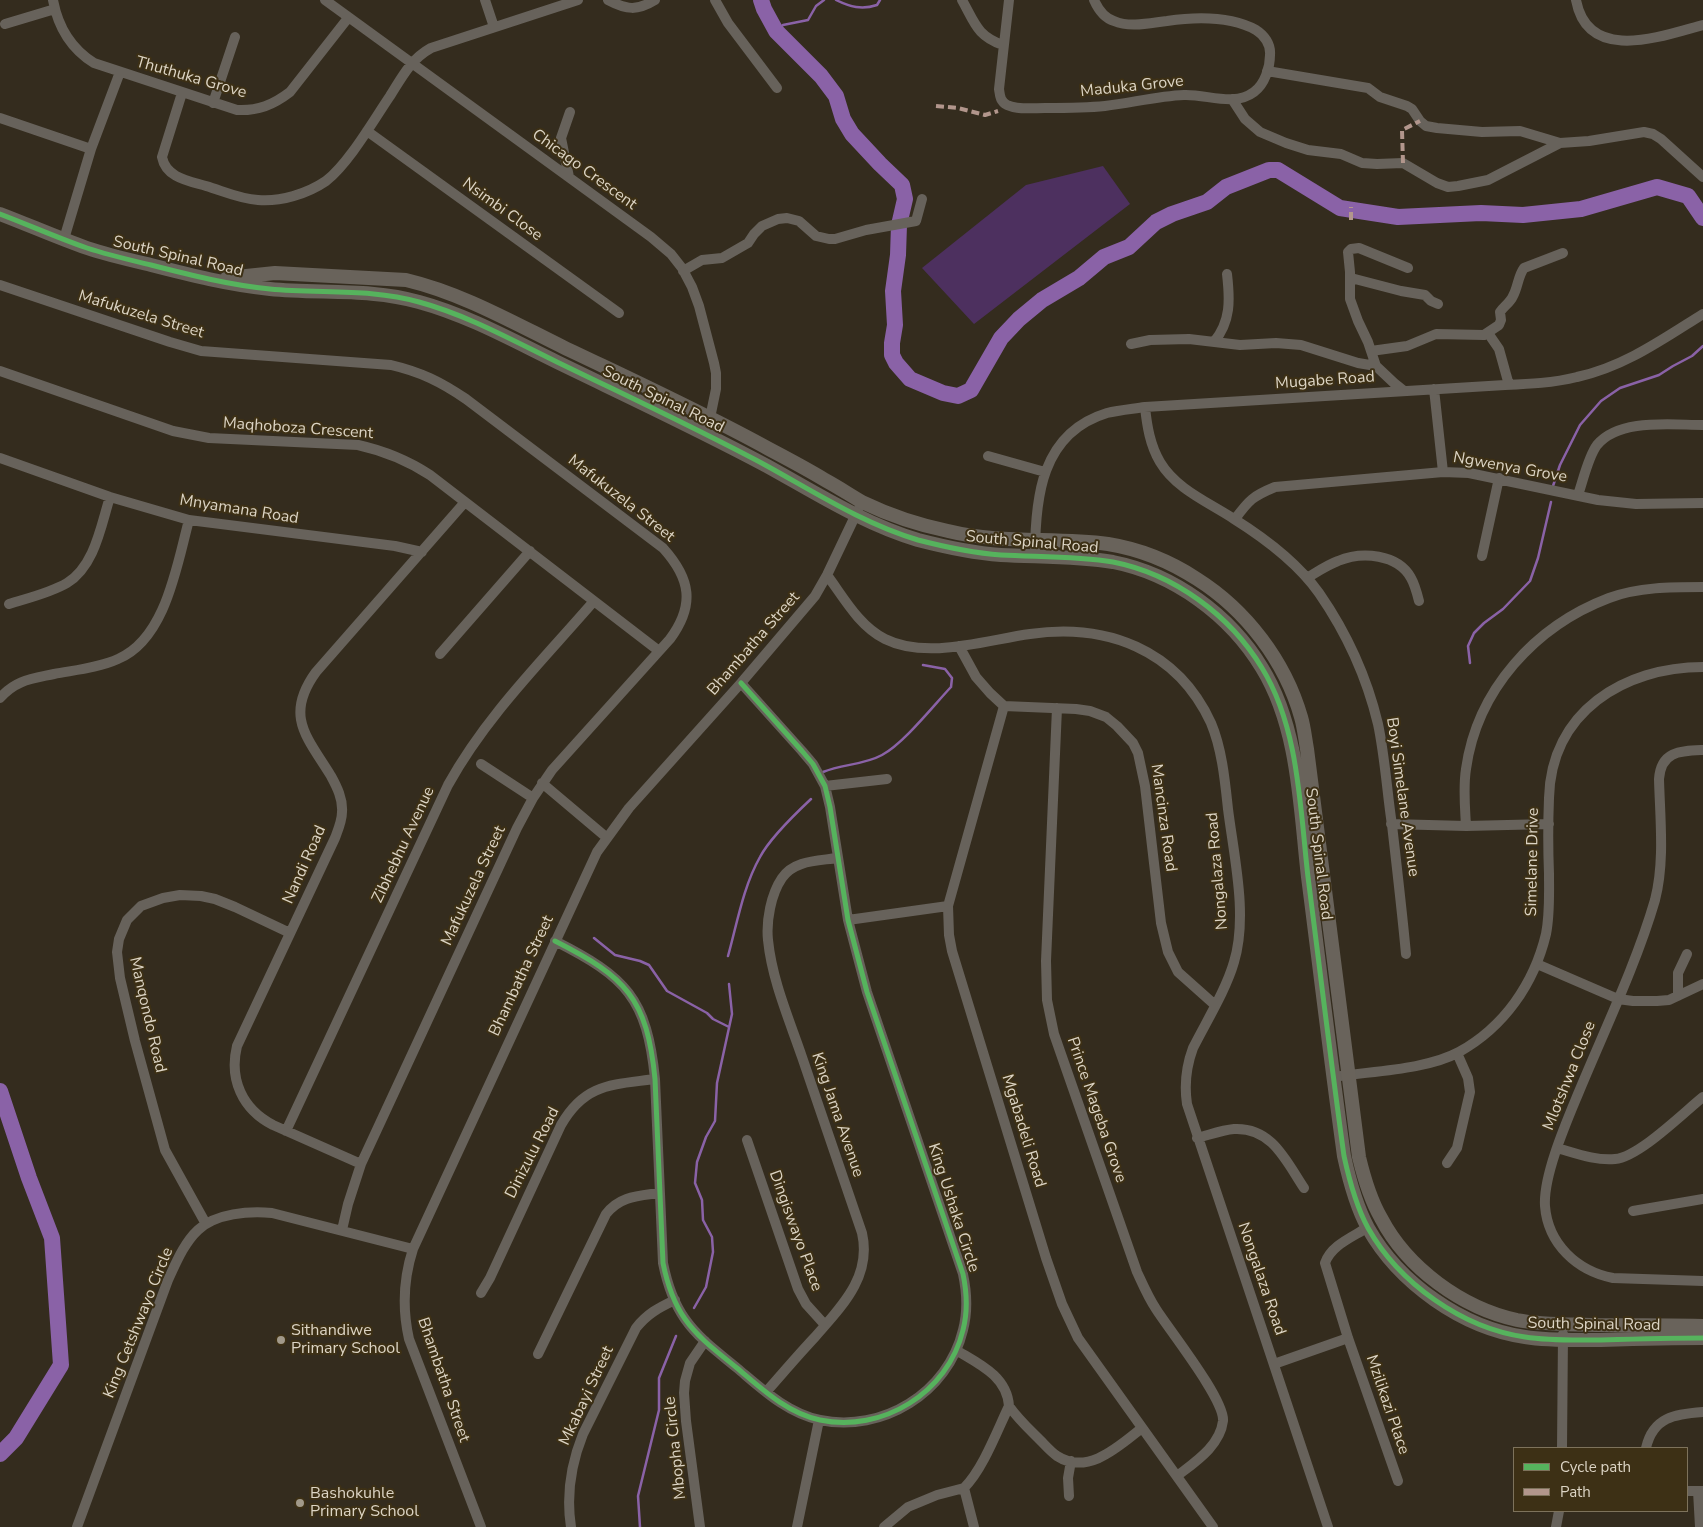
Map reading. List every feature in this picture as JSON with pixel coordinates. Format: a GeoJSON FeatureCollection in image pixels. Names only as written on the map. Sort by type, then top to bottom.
{"type":"FeatureCollection","features":[{"type":"Feature","properties":{"kind":"street","name":"Chicago Crescent"},"geometry":{"type":"LineString","coordinates":[[325,0],[337,4],[348,18],[651,237],[671,254],[683,270],[699,306],[716,373],[716,389],[710,418],[704,433]]}},
{"type":"Feature","properties":{"kind":"street"},"geometry":{"type":"LineString","coordinates":[[485,0],[494,27]]}},
{"type":"Feature","properties":{"kind":"street"},"geometry":{"type":"LineString","coordinates":[[182,93],[162,157],[168,171],[177,177],[256,200],[274,200],[291,197],[326,181],[340,167],[367,131],[411,63],[422,53],[431,48],[578,0]]}},
{"type":"Feature","properties":{"kind":"street"},"geometry":{"type":"LineString","coordinates":[[608,0],[626,8],[637,8],[655,0]]}},
{"type":"Feature","properties":{"kind":"street"},"geometry":{"type":"LineString","coordinates":[[715,0],[728,23],[777,88]]}},
{"type":"Feature","properties":{"kind":"street"},"geometry":{"type":"LineString","coordinates":[[962,0],[984,36],[991,41],[1003,45],[1009,0]]}},
{"type":"Feature","properties":{"kind":"street","name":"Maduka Grove"},"geometry":{"type":"LineString","coordinates":[[1003,45],[1000,99],[1005,104],[1016,108],[1105,106],[1183,95],[1232,99],[1242,98],[1254,92],[1262,84],[1267,71],[1270,49],[1266,38],[1260,32],[1234,22],[1205,18],[1139,24],[1122,23],[1113,21],[1102,14],[1094,0]]}},
{"type":"Feature","properties":{"kind":"street"},"geometry":{"type":"LineString","coordinates":[[1576,0],[1577,7],[1590,28],[1601,36],[1612,40],[1625,42],[1640,41],[1703,25]]}},
{"type":"Feature","properties":{"kind":"street"},"geometry":{"type":"LineString","coordinates":[[5,24],[54,5]]}},
{"type":"Feature","properties":{"kind":"street","name":"Thuthuka Grove"},"geometry":{"type":"LineString","coordinates":[[54,5],[65,35],[72,46],[94,63],[237,110],[264,107],[278,101],[290,92],[348,18]]}},
{"type":"Feature","properties":{"kind":"street"},"geometry":{"type":"LineString","coordinates":[[213,103],[235,37]]}},
{"type":"Feature","properties":{"kind":"street"},"geometry":{"type":"LineString","coordinates":[[1267,71],[1368,88],[1380,97],[1412,109],[1426,126],[1482,132],[1520,131],[1560,143],[1589,141],[1644,132],[1653,134],[1703,177]]}},
{"type":"Feature","properties":{"kind":"street"},"geometry":{"type":"LineString","coordinates":[[64,239],[91,149],[120,72]]}},
{"type":"Feature","properties":{"kind":"street"},"geometry":{"type":"LineString","coordinates":[[1232,99],[1245,119],[1260,132],[1286,143],[1308,150],[1340,154],[1362,163],[1403,163],[1448,187],[1488,180],[1560,143]]}},
{"type":"Feature","properties":{"kind":"street"},"geometry":{"type":"LineString","coordinates":[[569,178],[561,138],[570,112]]}},
{"type":"Feature","properties":{"kind":"street"},"geometry":{"type":"LineString","coordinates":[[0,118],[91,149]]}},
{"type":"Feature","properties":{"kind":"street","name":"Nsimbi Close"},"geometry":{"type":"LineString","coordinates":[[367,131],[619,313]]}},
{"type":"Feature","properties":{"kind":"street"},"geometry":{"type":"LineString","coordinates":[[683,270],[702,260],[722,258],[748,243],[762,226],[778,219],[787,218],[799,221],[816,236],[824,239],[836,239],[866,230],[915,222],[918,219],[922,200]]}},
{"type":"Feature","properties":{"kind":"street","name":"South Spinal Road"},"geometry":{"type":"LineString","coordinates":[[0,214],[64,239],[118,257],[211,280],[271,289],[378,295],[423,302],[475,323],[704,433],[856,515],[881,526],[922,541],[967,551],[1114,562],[1157,576],[1201,601],[1243,641],[1260,664],[1283,712],[1292,755],[1344,1156],[1368,1227],[1398,1267],[1416,1286],[1434,1300],[1477,1323],[1500,1331],[1525,1337],[1563,1340],[1703,1338]]}},
{"type":"Feature","properties":{"kind":"street"},"geometry":{"type":"LineString","coordinates":[[1404,391],[1376,366],[1351,304],[1348,252],[1354,248],[1359,248],[1408,268]]}},
{"type":"Feature","properties":{"kind":"street"},"geometry":{"type":"LineString","coordinates":[[1371,351],[1407,346],[1436,334],[1478,335],[1488,333],[1500,325],[1500,312],[1514,295],[1521,271],[1524,268],[1563,253]]}},
{"type":"Feature","properties":{"kind":"street","name":"South Spinal Road"},"geometry":{"type":"LineString","coordinates":[[211,280],[275,273],[406,280],[425,284],[472,302],[710,418],[826,480],[862,502],[902,518],[948,531],[1003,540],[1085,542],[1131,549],[1151,556],[1194,577],[1212,589],[1230,604],[1262,640],[1277,662],[1301,717],[1308,749],[1359,1157],[1364,1176],[1381,1218],[1398,1244],[1429,1276],[1446,1288],[1471,1303],[1495,1314],[1517,1320],[1563,1324],[1703,1326]]}},
{"type":"Feature","properties":{"kind":"street"},"geometry":{"type":"LineString","coordinates":[[1214,342],[1224,328],[1227,314],[1230,296],[1228,274]]}},
{"type":"Feature","properties":{"kind":"street"},"geometry":{"type":"LineString","coordinates":[[1351,278],[1424,295],[1438,304]]}},
{"type":"Feature","properties":{"kind":"street","name":"Mafukuzela Street"},"geometry":{"type":"LineString","coordinates":[[0,285],[170,342],[201,350],[391,365],[421,373],[466,399],[654,541],[670,557],[681,574],[685,585],[686,607],[679,626],[659,651],[552,770],[542,783],[517,828],[361,1164],[342,1230]]}},
{"type":"Feature","properties":{"kind":"street","name":"Mugabe Road"},"geometry":{"type":"LineString","coordinates":[[1035,556],[1035,525],[1039,497],[1045,472],[1059,444],[1081,425],[1106,414],[1145,407],[1509,385],[1561,380],[1599,371],[1621,363],[1648,349],[1703,314]]}},
{"type":"Feature","properties":{"kind":"street"},"geometry":{"type":"LineString","coordinates":[[1488,333],[1499,349],[1509,385]]}},
{"type":"Feature","properties":{"kind":"street"},"geometry":{"type":"LineString","coordinates":[[1131,344],[1157,339],[1198,339],[1240,345],[1276,343],[1301,345],[1358,363],[1376,366]]}},
{"type":"Feature","properties":{"kind":"street","name":"Maqhoboza Crescent"},"geometry":{"type":"LineString","coordinates":[[0,371],[193,436],[358,445],[402,458],[414,464],[530,550],[659,651]]}},
{"type":"Feature","properties":{"kind":"street"},"geometry":{"type":"LineString","coordinates":[[1434,389],[1443,472]]}},
{"type":"Feature","properties":{"kind":"street","name":"Boyi Simelane Avenue"},"geometry":{"type":"LineString","coordinates":[[1145,407],[1150,438],[1165,470],[1184,488],[1235,519],[1282,553],[1307,578],[1343,634],[1370,695],[1381,741],[1406,954]]}},
{"type":"Feature","properties":{"kind":"street"},"geometry":{"type":"LineString","coordinates":[[1578,495],[1597,445],[1619,430],[1642,425],[1703,425]]}},
{"type":"Feature","properties":{"kind":"street"},"geometry":{"type":"LineString","coordinates":[[988,456],[1045,472]]}},
{"type":"Feature","properties":{"kind":"street","name":"Mnyamana Road"},"geometry":{"type":"LineString","coordinates":[[0,458],[110,497],[189,520],[395,546],[422,552]]}},
{"type":"Feature","properties":{"kind":"street","name":"Ngwenya Grove"},"geometry":{"type":"LineString","coordinates":[[1235,519],[1248,501],[1258,494],[1275,487],[1443,472],[1469,473],[1499,478],[1598,500],[1636,504],[1703,503]]}},
{"type":"Feature","properties":{"kind":"street"},"geometry":{"type":"LineString","coordinates":[[1482,556],[1499,478]]}},
{"type":"Feature","properties":{"kind":"street"},"geometry":{"type":"LineString","coordinates":[[9,604],[55,589],[69,582],[78,573],[92,550],[110,497]]}},
{"type":"Feature","properties":{"kind":"street","name":"Nandi Road"},"geometry":{"type":"LineString","coordinates":[[361,1164],[262,1120],[245,1102],[236,1083],[234,1066],[237,1046],[335,838],[342,812],[337,786],[309,741],[300,721],[300,702],[316,672],[465,502]]}},
{"type":"Feature","properties":{"kind":"street","name":"Bhambatha Street"},"geometry":{"type":"LineString","coordinates":[[481,1527],[408,1339],[404,1320],[404,1288],[412,1250],[555,941],[606,837],[629,808],[809,604],[828,575],[862,502]]}},
{"type":"Feature","properties":{"kind":"street"},"geometry":{"type":"LineString","coordinates":[[0,698],[9,688],[24,680],[104,664],[119,659],[131,652],[148,635],[162,611],[189,520]]}},
{"type":"Feature","properties":{"kind":"street"},"geometry":{"type":"LineString","coordinates":[[440,654],[530,550]]}},
{"type":"Feature","properties":{"kind":"street"},"geometry":{"type":"LineString","coordinates":[[1307,578],[1337,561],[1349,557],[1383,558],[1399,565],[1406,571],[1412,578],[1419,600]]}},
{"type":"Feature","properties":{"kind":"street","name":"Nongalaza Road"},"geometry":{"type":"LineString","coordinates":[[828,575],[868,628],[887,640],[910,646],[926,648],[959,646],[1031,633],[1070,631],[1094,632],[1124,641],[1159,659],[1192,692],[1211,724],[1219,751],[1239,896],[1240,929],[1236,954],[1230,973],[1193,1048],[1185,1081],[1187,1104],[1328,1527]]}},
{"type":"Feature","properties":{"kind":"street"},"geometry":{"type":"LineString","coordinates":[[1466,826],[1466,769],[1476,730],[1489,698],[1505,674],[1535,643],[1559,623],[1609,598],[1668,587],[1703,587]]}},
{"type":"Feature","properties":{"kind":"street","name":"Zibhebhu Avenue"},"geometry":{"type":"LineString","coordinates":[[286,1131],[448,785],[487,724],[594,601]]}},
{"type":"Feature","properties":{"kind":"street"},"geometry":{"type":"LineString","coordinates":[[959,646],[971,670],[982,685],[1004,706]]}},
{"type":"Feature","properties":{"kind":"street","name":"Simelane Drive"},"geometry":{"type":"LineString","coordinates":[[1334,1077],[1417,1065],[1457,1053],[1501,1021],[1519,997],[1536,964],[1546,933],[1548,919],[1548,796],[1557,755],[1565,738],[1576,720],[1592,703],[1625,682],[1653,673],[1703,667]]}},
{"type":"Feature","properties":{"kind":"street","name":"King Ushaka Circle"},"geometry":{"type":"LineString","coordinates":[[555,941],[605,969],[624,987],[640,1011],[646,1025],[653,1054],[655,1079],[663,1263],[665,1275],[674,1300],[692,1328],[766,1392],[791,1409],[819,1420],[863,1421],[888,1415],[905,1407],[925,1392],[939,1377],[956,1350],[963,1332],[966,1290],[963,1274],[867,992],[848,920],[825,786],[802,751],[741,683]]}},
{"type":"Feature","properties":{"kind":"street","name":"Mancinza Road"},"geometry":{"type":"LineString","coordinates":[[1004,706],[1090,711],[1106,717],[1125,733],[1133,743],[1138,753],[1145,786],[1162,923],[1168,952],[1178,972],[1214,1005]]}},
{"type":"Feature","properties":{"kind":"street","name":"Mgabadeli Road"},"geometry":{"type":"LineString","coordinates":[[1004,706],[948,906],[949,935],[954,956],[1062,1304],[1078,1338],[1214,1527]]}},
{"type":"Feature","properties":{"kind":"street","name":"Prince Mageba Grove"},"geometry":{"type":"LineString","coordinates":[[1057,708],[1046,960],[1047,1000],[1054,1034],[1137,1272],[1156,1309],[1205,1382],[1222,1412],[1223,1420],[1217,1438],[1202,1456],[1177,1476]]}},
{"type":"Feature","properties":{"kind":"street","name":"Mlotshwa Close"},"geometry":{"type":"LineString","coordinates":[[1703,750],[1673,754],[1662,764],[1660,779],[1658,888],[1645,930],[1563,1130],[1558,1148],[1608,1159],[1626,1156],[1651,1140],[1703,1097]]}},
{"type":"Feature","properties":{"kind":"street"},"geometry":{"type":"LineString","coordinates":[[481,764],[533,798]]}},
{"type":"Feature","properties":{"kind":"street"},"geometry":{"type":"LineString","coordinates":[[825,786],[887,779]]}},
{"type":"Feature","properties":{"kind":"street"},"geometry":{"type":"LineString","coordinates":[[542,783],[606,837]]}},
{"type":"Feature","properties":{"kind":"street"},"geometry":{"type":"LineString","coordinates":[[1391,824],[1466,826],[1548,824]]}},
{"type":"Feature","properties":{"kind":"street","name":"King Jama Avenue"},"geometry":{"type":"LineString","coordinates":[[766,1392],[847,1300],[857,1281],[864,1258],[864,1240],[783,1002],[770,951],[768,928],[771,904],[778,886],[789,870],[804,863],[837,858]]}},
{"type":"Feature","properties":{"kind":"street","name":"Manqondo Road"},"geometry":{"type":"LineString","coordinates":[[206,1224],[165,1150],[120,978],[119,939],[128,920],[141,906],[162,898],[180,895],[215,899],[290,933]]}},
{"type":"Feature","properties":{"kind":"street"},"geometry":{"type":"LineString","coordinates":[[848,920],[948,906]]}},
{"type":"Feature","properties":{"kind":"street"},"geometry":{"type":"LineString","coordinates":[[1678,996],[1678,973],[1687,954]]}},
{"type":"Feature","properties":{"kind":"street"},"geometry":{"type":"LineString","coordinates":[[1536,964],[1618,999],[1651,1002],[1669,1000],[1703,984]]}},
{"type":"Feature","properties":{"kind":"street"},"geometry":{"type":"LineString","coordinates":[[1447,1163],[1457,1148],[1470,1092],[1468,1078],[1457,1053]]}},
{"type":"Feature","properties":{"kind":"street","name":"Dinizulu Road"},"geometry":{"type":"LineString","coordinates":[[481,1293],[490,1278],[561,1125],[570,1111],[579,1100],[592,1091],[612,1084],[655,1079]]}},
{"type":"Feature","properties":{"kind":"street"},"geometry":{"type":"LineString","coordinates":[[1197,1138],[1235,1129],[1260,1134],[1268,1138],[1275,1146],[1304,1188]]}},
{"type":"Feature","properties":{"kind":"street","name":"Dingiswayo Place"},"geometry":{"type":"LineString","coordinates":[[747,1140],[798,1289],[806,1304],[825,1325]]}},
{"type":"Feature","properties":{"kind":"street"},"geometry":{"type":"LineString","coordinates":[[1558,1148],[1547,1183],[1546,1217],[1555,1239],[1573,1261],[1599,1276],[1703,1281]]}},
{"type":"Feature","properties":{"kind":"street"},"geometry":{"type":"LineString","coordinates":[[538,1354],[611,1207],[621,1200],[630,1197],[659,1193]]}},
{"type":"Feature","properties":{"kind":"street"},"geometry":{"type":"LineString","coordinates":[[1634,1211],[1703,1198]]}},
{"type":"Feature","properties":{"kind":"street","name":"King Cetshwayo Circle"},"geometry":{"type":"LineString","coordinates":[[77,1527],[168,1280],[180,1254],[191,1237],[206,1224],[234,1214],[259,1212],[280,1215],[342,1230],[412,1250]]}},
{"type":"Feature","properties":{"kind":"street","name":"Mzilikazi Place"},"geometry":{"type":"LineString","coordinates":[[1368,1227],[1338,1246],[1325,1263],[1348,1338],[1398,1482]]}},
{"type":"Feature","properties":{"kind":"street","name":"Mkabayi Street"},"geometry":{"type":"LineString","coordinates":[[571,1527],[569,1494],[571,1477],[583,1434],[636,1328],[646,1316],[674,1300]]}},
{"type":"Feature","properties":{"kind":"street"},"geometry":{"type":"LineString","coordinates":[[1562,1447],[1563,1324]]}},
{"type":"Feature","properties":{"kind":"street"},"geometry":{"type":"LineString","coordinates":[[1274,1364],[1348,1338]]}},
{"type":"Feature","properties":{"kind":"street","name":"Mbopha Circle"},"geometry":{"type":"LineString","coordinates":[[700,1527],[684,1393],[690,1363],[705,1341]]}},
{"type":"Feature","properties":{"kind":"street"},"geometry":{"type":"LineString","coordinates":[[956,1350],[999,1379],[1006,1390],[1009,1406],[1021,1422],[1057,1456],[1080,1462],[1098,1459],[1108,1454],[1142,1428]]}},
{"type":"Feature","properties":{"kind":"street"},"geometry":{"type":"LineString","coordinates":[[884,1527],[908,1507],[937,1495],[964,1488],[981,1464],[1009,1406]]}},
{"type":"Feature","properties":{"kind":"street"},"geometry":{"type":"LineString","coordinates":[[1646,1447],[1650,1435],[1659,1424],[1671,1417],[1703,1412]]}},
{"type":"Feature","properties":{"kind":"street"},"geometry":{"type":"LineString","coordinates":[[797,1527],[819,1420]]}},
{"type":"Feature","properties":{"kind":"street"},"geometry":{"type":"LineString","coordinates":[[1069,1496],[1068,1478],[1071,1461]]}},
{"type":"Feature","properties":{"kind":"street"},"geometry":{"type":"LineString","coordinates":[[964,1488],[974,1527]]}},
{"type":"Feature","properties":{"kind":"street"},"geometry":{"type":"LineString","coordinates":[[1688,1491],[1701,1491],[1700,1527]]}},
{"type":"Feature","properties":{"kind":"street"},"geometry":{"type":"LineString","coordinates":[[1556,1527],[1559,1512]]}},
{"type":"Feature","properties":{"kind":"shaded area"},"geometry":{"type":"Polygon","coordinates":[[[1103,166],[1130,204],[974,324],[922,268],[1026,185],[1103,166]]]}},
{"type":"Feature","properties":{"kind":"waterway"},"geometry":{"type":"LineString","coordinates":[[761,0],[776,31],[821,76],[836,96],[843,119],[852,134],[902,185],[905,199],[899,225],[898,255],[893,291],[895,325],[892,355],[896,363],[910,379],[943,393],[958,396],[971,390],[1001,338],[1019,319],[1042,300],[1079,278],[1104,257],[1129,247],[1156,222],[1172,214],[1207,202],[1226,187],[1269,170],[1278,170],[1340,208],[1398,217],[1481,213],[1523,215],[1581,209],[1657,187],[1688,196],[1703,218]]}},
{"type":"Feature","properties":{"kind":"waterway"},"geometry":{"type":"LineString","coordinates":[[776,31],[783,25],[808,20],[816,6],[824,0]]}},
{"type":"Feature","properties":{"kind":"waterway"},"geometry":{"type":"LineString","coordinates":[[836,0],[851,6],[861,7],[872,7],[877,5],[880,0]]}},
{"type":"Feature","properties":{"kind":"waterway"},"geometry":{"type":"LineString","coordinates":[[1553,486],[1560,465],[1580,425],[1601,401],[1620,388],[1659,375],[1692,356],[1703,346]]}},
{"type":"Feature","properties":{"kind":"waterway"},"geometry":{"type":"LineString","coordinates":[[1470,663],[1468,646],[1474,633],[1503,609],[1530,581],[1538,558],[1551,502]]}},
{"type":"Feature","properties":{"kind":"waterway"},"geometry":{"type":"LineString","coordinates":[[823,772],[868,761],[882,755],[900,742],[918,724],[951,687],[952,678],[945,669],[923,665]]}},
{"type":"Feature","properties":{"kind":"waterway"},"geometry":{"type":"LineString","coordinates":[[728,956],[745,893],[760,857],[776,834],[811,799]]}},
{"type":"Feature","properties":{"kind":"waterway"},"geometry":{"type":"LineString","coordinates":[[594,938],[615,955],[649,965],[667,991],[729,1027]]}},
{"type":"Feature","properties":{"kind":"waterway"},"geometry":{"type":"LineString","coordinates":[[694,1308],[706,1287],[713,1252],[712,1237],[703,1220],[702,1200],[695,1183],[697,1162],[706,1137],[715,1121],[717,1083],[732,1014],[729,984]]}},
{"type":"Feature","properties":{"kind":"waterway"},"geometry":{"type":"LineString","coordinates":[[0,1091],[29,1178],[52,1238],[61,1365],[16,1438],[0,1454]]}},
{"type":"Feature","properties":{"kind":"waterway"},"geometry":{"type":"LineString","coordinates":[[640,1527],[638,1496],[659,1410],[659,1378],[676,1336]]}},
{"type":"Feature","properties":{"kind":"marked path"},"geometry":{"type":"LineString","coordinates":[[936,106],[958,108],[985,115],[998,111]]}},
{"type":"Feature","properties":{"kind":"marked path"},"geometry":{"type":"LineString","coordinates":[[1403,163],[1402,130],[1420,121]]}},
{"type":"Feature","properties":{"kind":"marked path"},"geometry":{"type":"LineString","coordinates":[[1351,207],[1351,220]]}},
{"type":"Feature","properties":{"kind":"cycle path"},"geometry":{"type":"LineString","coordinates":[[0,214],[95,251],[210,279],[270,289],[382,295],[437,307],[489,329],[662,413],[767,466],[859,517],[898,533],[938,545],[980,553],[1113,562],[1158,576],[1179,587],[1217,614],[1249,649],[1262,668],[1284,716],[1291,742],[1300,796],[1308,877],[1344,1156],[1360,1211],[1381,1248],[1397,1267],[1434,1300],[1478,1324],[1501,1332],[1525,1337],[1563,1340],[1703,1338]]}},
{"type":"Feature","properties":{"kind":"cycle path"},"geometry":{"type":"LineString","coordinates":[[555,941],[599,966],[616,979],[629,993],[639,1009],[646,1028],[655,1079],[663,1263],[674,1299],[681,1313],[696,1333],[776,1399],[797,1412],[820,1420],[843,1422],[866,1420],[889,1414],[909,1404],[928,1390],[943,1372],[955,1352],[963,1330],[966,1316],[963,1274],[867,992],[848,920],[825,786],[813,764],[741,683]]}},
{"type":"Feature","properties":{"kind":"place","name":"Sithandiwe Primary School"},"geometry":{"type":"Point","coordinates":[281,1340]}},
{"type":"Feature","properties":{"kind":"place","name":"Bashokuhle Primary School"},"geometry":{"type":"Point","coordinates":[300,1503]}}]}
